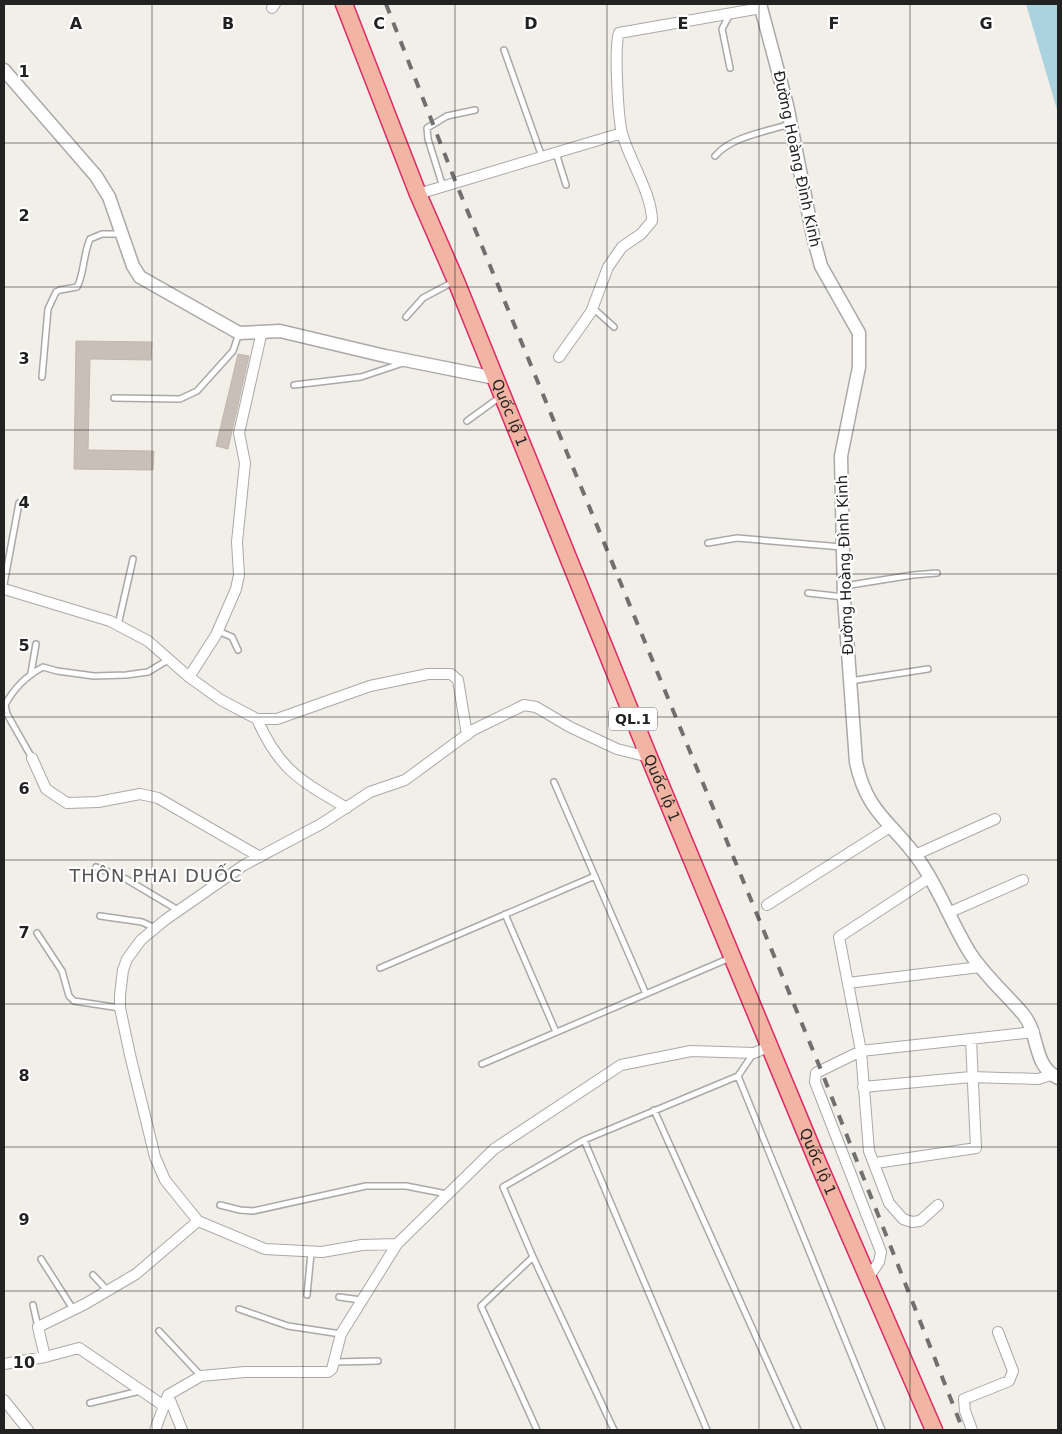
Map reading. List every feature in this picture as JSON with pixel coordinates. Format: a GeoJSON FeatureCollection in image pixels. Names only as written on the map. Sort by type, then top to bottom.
{"type":"FeatureCollection","features":[{"type":"Feature","properties":{"kind":"highway","name":"Quốc lộ 1"},"geometry":{"type":"LineString","coordinates":[[344,4],[418,194],[456,281],[649,757],[930,1429]]}},
{"type":"Feature","properties":{"kind":"street"},"geometry":{"type":"LineString","coordinates":[[559,357],[593,308],[608,267],[622,247],[641,234],[652,221],[640,176],[622,133],[618,67],[619,32],[760,6]]}},
{"type":"Feature","properties":{"kind":"street","name":"Đường Hoàng Đình Kinh"},"geometry":{"type":"LineString","coordinates":[[760,6],[791,124],[813,236],[822,266],[859,334],[859,367],[841,456],[844,592],[856,762],[859,779],[868,800],[915,855],[980,967],[1024,1015],[1034,1032],[1039,1056],[1046,1071],[1055,1076]]}},
{"type":"Feature","properties":{"kind":"street"},"geometry":{"type":"LineString","coordinates":[[4,70],[96,176],[109,197],[133,266],[140,277],[239,333],[262,331],[299,335],[495,378]]}},
{"type":"Feature","properties":{"kind":"street"},"geometry":{"type":"LineString","coordinates":[[418,194],[622,133]]}},
{"type":"Feature","properties":{"kind":"street"},"geometry":{"type":"LineString","coordinates":[[188,677],[218,632],[231,604],[239,575],[237,542],[245,463],[239,433],[262,331]]}},
{"type":"Feature","properties":{"kind":"street"},"geometry":{"type":"LineString","coordinates":[[4,590],[118,625],[148,641],[188,677],[221,700],[257,719],[277,719],[370,686],[428,674],[451,674],[458,680],[467,735]]}},
{"type":"Feature","properties":{"kind":"street"},"geometry":{"type":"LineString","coordinates":[[397,1244],[362,1245],[311,1252],[265,1249],[198,1221],[165,1180],[155,1158],[120,1008],[123,970],[127,959],[141,940],[178,910],[260,857],[321,824],[370,792],[405,780],[467,735],[524,706],[536,707],[570,727],[617,749],[649,757]]}},
{"type":"Feature","properties":{"kind":"street"},"geometry":{"type":"LineString","coordinates":[[257,719],[266,742],[278,759],[298,779],[347,808]]}},
{"type":"Feature","properties":{"kind":"street"},"geometry":{"type":"LineString","coordinates":[[32,758],[46,788],[67,803],[98,802],[140,794],[158,798],[260,857]]}},
{"type":"Feature","properties":{"kind":"street"},"geometry":{"type":"LineString","coordinates":[[915,855],[995,819]]}},
{"type":"Feature","properties":{"kind":"street"},"geometry":{"type":"LineString","coordinates":[[767,905],[890,827]]}},
{"type":"Feature","properties":{"kind":"street"},"geometry":{"type":"LineString","coordinates":[[929,878],[839,937],[861,1051],[869,1151],[876,1163],[889,1203],[903,1219],[912,1222],[920,1221],[938,1205]]}},
{"type":"Feature","properties":{"kind":"street"},"geometry":{"type":"LineString","coordinates":[[948,914],[1023,880]]}},
{"type":"Feature","properties":{"kind":"street"},"geometry":{"type":"LineString","coordinates":[[848,983],[980,967]]}},
{"type":"Feature","properties":{"kind":"street"},"geometry":{"type":"LineString","coordinates":[[868,1278],[879,1262],[881,1252],[815,1079],[816,1073],[861,1051],[1034,1032]]}},
{"type":"Feature","properties":{"kind":"street"},"geometry":{"type":"LineString","coordinates":[[876,1163],[976,1148],[970,1040]]}},
{"type":"Feature","properties":{"kind":"street"},"geometry":{"type":"LineString","coordinates":[[155,1430],[168,1395],[201,1376],[245,1372],[328,1372],[332,1369],[341,1334],[397,1244],[494,1149],[621,1065],[691,1051],[754,1053],[770,1046]]}},
{"type":"Feature","properties":{"kind":"street"},"geometry":{"type":"LineString","coordinates":[[863,1087],[971,1077],[1029,1079],[1055,1076]]}},
{"type":"Feature","properties":{"kind":"street"},"geometry":{"type":"LineString","coordinates":[[45,1358],[38,1328],[136,1274],[198,1221]]}},
{"type":"Feature","properties":{"kind":"street"},"geometry":{"type":"LineString","coordinates":[[972,1430],[965,1411],[964,1399],[1009,1381],[1013,1376],[1012,1366],[998,1332]]}},
{"type":"Feature","properties":{"kind":"street"},"geometry":{"type":"LineString","coordinates":[[4,1364],[45,1358],[79,1348],[164,1406]]}},
{"type":"Feature","properties":{"kind":"street"},"geometry":{"type":"LineString","coordinates":[[168,1395],[182,1430]]}},
{"type":"Feature","properties":{"kind":"street"},"geometry":{"type":"LineString","coordinates":[[4,1400],[28,1430]]}},
{"type":"Feature","properties":{"kind":"lane"},"geometry":{"type":"LineString","coordinates":[[730,12],[730,18],[722,29],[730,68]]}},
{"type":"Feature","properties":{"kind":"lane"},"geometry":{"type":"LineString","coordinates":[[504,50],[542,157]]}},
{"type":"Feature","properties":{"kind":"lane"},"geometry":{"type":"LineString","coordinates":[[443,187],[428,139],[427,128],[447,116],[476,110]]}},
{"type":"Feature","properties":{"kind":"lane"},"geometry":{"type":"LineString","coordinates":[[715,156],[731,144],[791,124]]}},
{"type":"Feature","properties":{"kind":"lane"},"geometry":{"type":"LineString","coordinates":[[556,153],[566,185]]}},
{"type":"Feature","properties":{"kind":"lane"},"geometry":{"type":"LineString","coordinates":[[42,377],[50,302],[56,292],[77,287],[80,281],[84,254],[90,239],[102,234],[122,234]]}},
{"type":"Feature","properties":{"kind":"lane"},"geometry":{"type":"LineString","coordinates":[[406,317],[423,298],[456,281]]}},
{"type":"Feature","properties":{"kind":"lane"},"geometry":{"type":"LineString","coordinates":[[593,308],[614,327]]}},
{"type":"Feature","properties":{"kind":"lane"},"geometry":{"type":"LineString","coordinates":[[114,398],[180,400],[197,391],[233,351],[239,333]]}},
{"type":"Feature","properties":{"kind":"lane"},"geometry":{"type":"LineString","coordinates":[[294,385],[360,377],[407,360]]}},
{"type":"Feature","properties":{"kind":"lane"},"geometry":{"type":"LineString","coordinates":[[467,421],[502,395]]}},
{"type":"Feature","properties":{"kind":"lane"},"geometry":{"type":"LineString","coordinates":[[4,584],[19,503]]}},
{"type":"Feature","properties":{"kind":"lane"},"geometry":{"type":"LineString","coordinates":[[708,544],[737,538],[843,547]]}},
{"type":"Feature","properties":{"kind":"lane"},"geometry":{"type":"LineString","coordinates":[[118,625],[133,559]]}},
{"type":"Feature","properties":{"kind":"lane"},"geometry":{"type":"LineString","coordinates":[[808,594],[844,592],[913,575],[937,574]]}},
{"type":"Feature","properties":{"kind":"lane"},"geometry":{"type":"LineString","coordinates":[[218,632],[232,637],[238,650]]}},
{"type":"Feature","properties":{"kind":"lane"},"geometry":{"type":"LineString","coordinates":[[31,673],[36,644]]}},
{"type":"Feature","properties":{"kind":"lane"},"geometry":{"type":"LineString","coordinates":[[32,758],[7,714],[5,705],[13,690],[31,673],[43,667],[57,671],[94,676],[148,672],[168,660]]}},
{"type":"Feature","properties":{"kind":"lane"},"geometry":{"type":"LineString","coordinates":[[850,682],[928,669]]}},
{"type":"Feature","properties":{"kind":"lane"},"geometry":{"type":"LineString","coordinates":[[554,782],[646,994]]}},
{"type":"Feature","properties":{"kind":"lane"},"geometry":{"type":"LineString","coordinates":[[96,867],[126,879],[178,910]]}},
{"type":"Feature","properties":{"kind":"lane"},"geometry":{"type":"LineString","coordinates":[[380,968],[595,876]]}},
{"type":"Feature","properties":{"kind":"lane"},"geometry":{"type":"LineString","coordinates":[[505,914],[556,1032]]}},
{"type":"Feature","properties":{"kind":"lane"},"geometry":{"type":"LineString","coordinates":[[100,916],[142,922],[155,928]]}},
{"type":"Feature","properties":{"kind":"lane"},"geometry":{"type":"LineString","coordinates":[[37,933],[62,971],[69,996],[74,1001],[120,1008]]}},
{"type":"Feature","properties":{"kind":"lane"},"geometry":{"type":"LineString","coordinates":[[482,1064],[733,957]]}},
{"type":"Feature","properties":{"kind":"lane"},"geometry":{"type":"LineString","coordinates":[[614,1430],[533,1257],[503,1187],[584,1140],[738,1076],[754,1053]]}},
{"type":"Feature","properties":{"kind":"lane"},"geometry":{"type":"LineString","coordinates":[[738,1076],[882,1430]]}},
{"type":"Feature","properties":{"kind":"lane"},"geometry":{"type":"LineString","coordinates":[[654,1110],[798,1430]]}},
{"type":"Feature","properties":{"kind":"lane"},"geometry":{"type":"LineString","coordinates":[[584,1140],[707,1430]]}},
{"type":"Feature","properties":{"kind":"lane"},"geometry":{"type":"LineString","coordinates":[[220,1205],[253,1211],[366,1186],[406,1186],[447,1194]]}},
{"type":"Feature","properties":{"kind":"lane"},"geometry":{"type":"LineString","coordinates":[[307,1295],[311,1252]]}},
{"type":"Feature","properties":{"kind":"lane"},"geometry":{"type":"LineString","coordinates":[[533,1257],[481,1306],[537,1430]]}},
{"type":"Feature","properties":{"kind":"lane"},"geometry":{"type":"LineString","coordinates":[[41,1259],[73,1310]]}},
{"type":"Feature","properties":{"kind":"lane"},"geometry":{"type":"LineString","coordinates":[[93,1275],[108,1291]]}},
{"type":"Feature","properties":{"kind":"lane"},"geometry":{"type":"LineString","coordinates":[[339,1296],[362,1300]]}},
{"type":"Feature","properties":{"kind":"lane"},"geometry":{"type":"LineString","coordinates":[[33,1305],[38,1328]]}},
{"type":"Feature","properties":{"kind":"lane"},"geometry":{"type":"LineString","coordinates":[[239,1309],[288,1326],[341,1334]]}},
{"type":"Feature","properties":{"kind":"lane"},"geometry":{"type":"LineString","coordinates":[[159,1331],[201,1376]]}},
{"type":"Feature","properties":{"kind":"lane"},"geometry":{"type":"LineString","coordinates":[[334,1362],[378,1361]]}},
{"type":"Feature","properties":{"kind":"lane"},"geometry":{"type":"LineString","coordinates":[[90,1403],[140,1391]]}},
{"type":"Feature","properties":{"kind":"water"},"geometry":{"type":"Polygon","coordinates":[[[1026,4],[1058,4],[1058,113],[1026,4]]]}},
{"type":"Feature","properties":{"kind":"building"},"geometry":{"type":"Polygon","coordinates":[[[76,341],[152,342],[151,360],[90,359],[88,450],[154,451],[153,470],[74,469],[76,341]]]}},
{"type":"Feature","properties":{"kind":"building"},"geometry":{"type":"Polygon","coordinates":[[[238,354],[249,356],[228,449],[216,446],[238,354]]]}},
{"type":"Feature","properties":{"kind":"railway"},"geometry":{"type":"LineString","coordinates":[[386,4],[456,183],[821,1070],[963,1430]]}},
{"type":"Feature","properties":{"kind":"district","name":"THÔN PHAI DUỐC"},"geometry":{"type":"Point","coordinates":[156,876]}}]}
